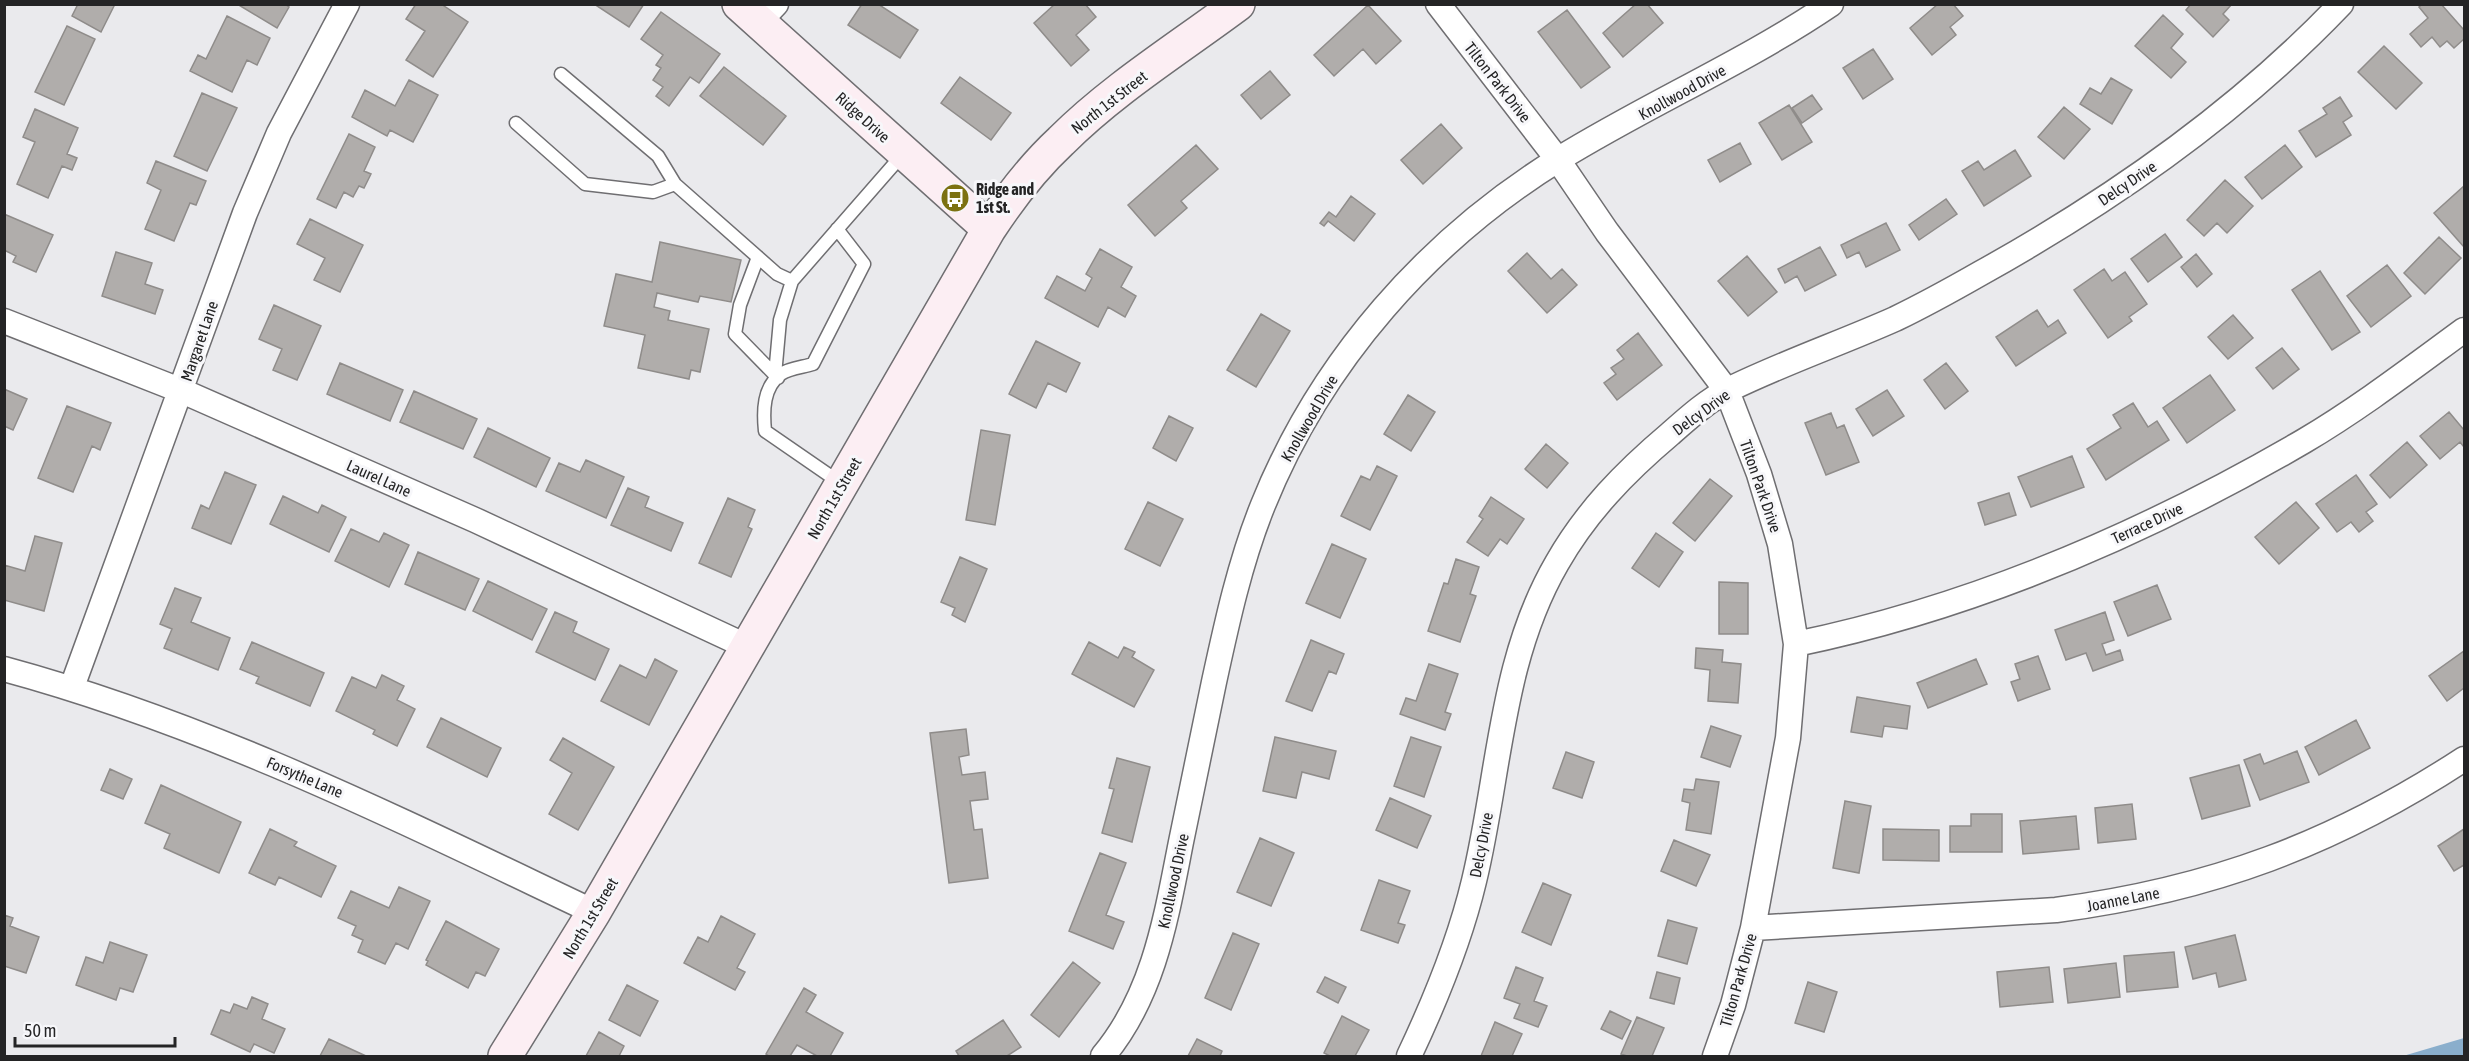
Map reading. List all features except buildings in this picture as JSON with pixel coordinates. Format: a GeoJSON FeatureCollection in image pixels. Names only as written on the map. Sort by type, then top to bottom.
{"type":"FeatureCollection","features":[{"type":"Feature","properties":{"kind":"street","name":"Margaret Lane"},"geometry":{"type":"LineString","coordinates":[[72,687],[182,391],[245,213],[266,163],[318,55],[347,4]]}},
{"type":"Feature","properties":{"kind":"street","name":"North 1st Street"},"geometry":{"type":"LineString","coordinates":[[505,1056],[594,912],[988,229],[1013,193],[1062,140],[1095,110],[1238,4]]}},
{"type":"Feature","properties":{"kind":"street","name":"Tilton Park Drive"},"geometry":{"type":"LineString","coordinates":[[1438,4],[1558,160],[1607,232],[1726,391],[1759,474],[1775,525],[1791,597],[1796,644],[1781,783],[1753,928],[1733,1005],[1715,1056]]}},
{"type":"Feature","properties":{"kind":"street","name":"Knollwood Drive"},"geometry":{"type":"LineString","coordinates":[[1103,1056],[1132,1013],[1154,961],[1174,882],[1234,589],[1263,505],[1312,407],[1350,350],[1400,289],[1457,232],[1558,160],[1730,66],[1831,4]]}},
{"type":"Feature","properties":{"kind":"street","name":"Delcy Drive"},"geometry":{"type":"LineString","coordinates":[[1409,1056],[1443,974],[1474,882],[1510,686],[1527,627],[1543,588],[1574,536],[1611,489],[1644,454],[1726,391],[1899,317],[2057,230],[2163,159],[2252,87],[2311,35],[2340,4]]}},
{"type":"Feature","properties":{"kind":"street","name":"Ridge Drive"},"geometry":{"type":"LineString","coordinates":[[758,10],[903,153],[988,229]]}},
{"type":"Feature","properties":{"kind":"street","name":"Laurel Lane"},"geometry":{"type":"LineString","coordinates":[[4,321],[182,391],[475,520],[748,647]]}},
{"type":"Feature","properties":{"kind":"street","name":"Terrace Drive"},"geometry":{"type":"LineString","coordinates":[[1796,644],[1862,630],[1951,602],[2056,564],[2155,520],[2305,440],[2464,330]]}},
{"type":"Feature","properties":{"kind":"street","name":"Forsythe Lane"},"geometry":{"type":"LineString","coordinates":[[4,669],[72,687],[194,731],[346,794],[594,912]]}},
{"type":"Feature","properties":{"kind":"street","name":"Joanne Lane"},"geometry":{"type":"LineString","coordinates":[[1753,928],[2056,910],[2106,904],[2194,885],[2268,862],[2321,839],[2390,805],[2464,759]]}},
{"type":"Feature","properties":{"kind":"lane"},"geometry":{"type":"LineString","coordinates":[[561,74],[658,156],[675,184],[777,274],[792,281]]}},
{"type":"Feature","properties":{"kind":"lane"},"geometry":{"type":"LineString","coordinates":[[516,123],[585,184],[653,192],[675,184]]}},
{"type":"Feature","properties":{"kind":"lane"},"geometry":{"type":"LineString","coordinates":[[842,484],[765,431],[762,410],[776,376],[780,320],[792,281],[903,153]]}},
{"type":"Feature","properties":{"kind":"lane"},"geometry":{"type":"LineString","coordinates":[[776,376],[813,364],[864,264],[837,229]]}},
{"type":"Feature","properties":{"kind":"lane"},"geometry":{"type":"LineString","coordinates":[[758,257],[740,305],[735,334],[776,376]]}},
{"type":"Feature","properties":{"kind":"water"},"geometry":{"type":"Polygon","coordinates":[[[2464,1038],[2464,1056],[2403,1056],[2464,1038]]]}},
{"type":"Feature","properties":{"kind":"place","name":"Ridge and 1st St."},"geometry":{"type":"Point","coordinates":[955,198]}}]}
